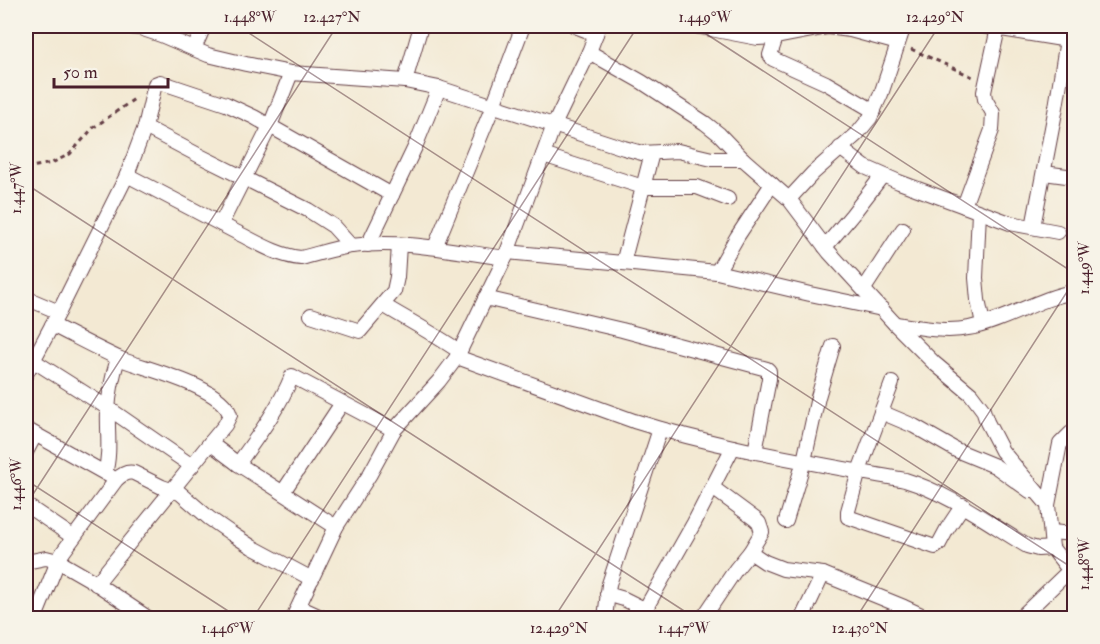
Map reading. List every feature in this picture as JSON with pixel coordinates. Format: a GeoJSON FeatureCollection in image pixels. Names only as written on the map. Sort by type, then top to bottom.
{"type":"FeatureCollection","features":[{"type":"Feature","properties":{"kind":"street"},"geometry":{"type":"LineString","coordinates":[[121,26],[140,28],[208,55],[291,73],[405,81],[440,88],[642,153],[678,151],[712,159],[742,159]]}},
{"type":"Feature","properties":{"kind":"street"},"geometry":{"type":"LineString","coordinates":[[194,49],[204,26]]}},
{"type":"Feature","properties":{"kind":"street"},"geometry":{"type":"LineString","coordinates":[[405,81],[421,26]]}},
{"type":"Feature","properties":{"kind":"street"},"geometry":{"type":"LineString","coordinates":[[435,247],[523,26]]}},
{"type":"Feature","properties":{"kind":"street"},"geometry":{"type":"LineString","coordinates":[[323,618],[296,613],[336,527],[370,474],[394,430],[433,387],[458,354],[472,327],[506,255],[555,125],[598,30],[575,26]]}},
{"type":"Feature","properties":{"kind":"street"},"geometry":{"type":"LineString","coordinates":[[695,26],[759,38],[776,37],[827,26],[898,43]]}},
{"type":"Feature","properties":{"kind":"street"},"geometry":{"type":"LineString","coordinates":[[789,199],[807,179],[857,134],[874,111],[904,26]]}},
{"type":"Feature","properties":{"kind":"street"},"geometry":{"type":"LineString","coordinates":[[983,26],[1063,36],[1044,173],[1032,227]]}},
{"type":"Feature","properties":{"kind":"street"},"geometry":{"type":"LineString","coordinates":[[964,206],[992,130],[993,113],[984,96],[998,28]]}},
{"type":"Feature","properties":{"kind":"street"},"geometry":{"type":"LineString","coordinates":[[776,37],[771,57],[826,83],[874,111]]}},
{"type":"Feature","properties":{"kind":"street"},"geometry":{"type":"LineString","coordinates":[[589,52],[642,82],[705,123],[725,139],[742,159],[789,199],[825,247],[895,324],[934,363],[971,394],[982,407],[1002,451],[1048,505]]}},
{"type":"Feature","properties":{"kind":"street"},"geometry":{"type":"LineString","coordinates":[[221,224],[270,126],[291,73]]}},
{"type":"Feature","properties":{"kind":"street"},"geometry":{"type":"LineString","coordinates":[[26,374],[29,359],[59,312],[127,175],[146,127],[155,84],[160,82],[204,96],[244,113],[392,195]]}},
{"type":"Feature","properties":{"kind":"street"},"geometry":{"type":"LineString","coordinates":[[368,245],[415,147],[440,88]]}},
{"type":"Feature","properties":{"kind":"street"},"geometry":{"type":"LineString","coordinates":[[146,127],[163,138],[324,220],[333,226],[351,246]]}},
{"type":"Feature","properties":{"kind":"street"},"geometry":{"type":"LineString","coordinates":[[840,148],[882,176],[1010,223],[1058,232]]}},
{"type":"Feature","properties":{"kind":"street"},"geometry":{"type":"LineString","coordinates":[[623,263],[652,153]]}},
{"type":"Feature","properties":{"kind":"street"},"geometry":{"type":"LineString","coordinates":[[543,155],[643,187],[697,188],[728,199]]}},
{"type":"Feature","properties":{"kind":"street"},"geometry":{"type":"LineString","coordinates":[[1044,173],[1074,177]]}},
{"type":"Feature","properties":{"kind":"street"},"geometry":{"type":"LineString","coordinates":[[127,175],[170,199],[270,248],[294,257],[301,258],[351,246],[399,244],[506,255],[623,263],[717,272],[882,309]]}},
{"type":"Feature","properties":{"kind":"street"},"geometry":{"type":"LineString","coordinates":[[825,247],[882,176]]}},
{"type":"Feature","properties":{"kind":"street"},"geometry":{"type":"LineString","coordinates":[[717,272],[772,184]]}},
{"type":"Feature","properties":{"kind":"street"},"geometry":{"type":"LineString","coordinates":[[979,212],[976,278],[983,324]]}},
{"type":"Feature","properties":{"kind":"street"},"geometry":{"type":"LineString","coordinates":[[864,289],[903,229]]}},
{"type":"Feature","properties":{"kind":"street"},"geometry":{"type":"LineString","coordinates":[[311,315],[360,331],[392,295],[399,244]]}},
{"type":"Feature","properties":{"kind":"street"},"geometry":{"type":"LineString","coordinates":[[895,324],[939,330],[970,328],[1022,311],[1060,294],[1074,292]]}},
{"type":"Feature","properties":{"kind":"street"},"geometry":{"type":"LineString","coordinates":[[26,298],[59,312]]}},
{"type":"Feature","properties":{"kind":"street"},"geometry":{"type":"LineString","coordinates":[[485,298],[622,330],[767,369],[770,371],[769,379],[755,452]]}},
{"type":"Feature","properties":{"kind":"street"},"geometry":{"type":"LineString","coordinates":[[382,305],[432,333],[458,354],[634,421],[755,452],[905,480],[924,486],[963,505],[1027,546],[1038,549],[1052,548]]}},
{"type":"Feature","properties":{"kind":"street"},"geometry":{"type":"LineString","coordinates":[[52,325],[118,358],[197,387],[222,402],[231,415],[96,584]]}},
{"type":"Feature","properties":{"kind":"street"},"geometry":{"type":"LineString","coordinates":[[786,521],[804,461],[818,397],[833,346]]}},
{"type":"Feature","properties":{"kind":"street"},"geometry":{"type":"LineString","coordinates":[[35,618],[58,561],[110,476],[108,408],[110,386],[118,358]]}},
{"type":"Feature","properties":{"kind":"street"},"geometry":{"type":"LineString","coordinates":[[29,359],[108,408],[192,465]]}},
{"type":"Feature","properties":{"kind":"street"},"geometry":{"type":"LineString","coordinates":[[238,464],[284,395],[292,376],[394,430]]}},
{"type":"Feature","properties":{"kind":"street"},"geometry":{"type":"LineString","coordinates":[[892,383],[859,471],[848,517],[935,547],[963,505]]}},
{"type":"Feature","properties":{"kind":"street"},"geometry":{"type":"LineString","coordinates":[[283,492],[342,403]]}},
{"type":"Feature","properties":{"kind":"street"},"geometry":{"type":"LineString","coordinates":[[881,412],[914,426],[956,450],[995,466],[1048,505]]}},
{"type":"Feature","properties":{"kind":"street"},"geometry":{"type":"LineString","coordinates":[[605,618],[607,594],[619,549],[660,429]]}},
{"type":"Feature","properties":{"kind":"street"},"geometry":{"type":"LineString","coordinates":[[26,452],[30,432],[110,476],[132,472],[184,496],[209,518],[252,547],[312,579]]}},
{"type":"Feature","properties":{"kind":"street"},"geometry":{"type":"LineString","coordinates":[[1020,618],[1072,573],[1052,548],[1048,505],[1060,444],[1074,432]]}},
{"type":"Feature","properties":{"kind":"street"},"geometry":{"type":"LineString","coordinates":[[210,442],[238,464],[336,527]]}},
{"type":"Feature","properties":{"kind":"street"},"geometry":{"type":"LineString","coordinates":[[607,594],[642,608],[646,606],[713,488],[733,447]]}},
{"type":"Feature","properties":{"kind":"street"},"geometry":{"type":"LineString","coordinates":[[703,618],[762,533],[762,528],[753,516],[713,488]]}},
{"type":"Feature","properties":{"kind":"street"},"geometry":{"type":"LineString","coordinates":[[26,505],[73,537]]}},
{"type":"Feature","properties":{"kind":"street"},"geometry":{"type":"LineString","coordinates":[[1051,532],[1074,534]]}},
{"type":"Feature","properties":{"kind":"street"},"geometry":{"type":"LineString","coordinates":[[750,552],[765,562],[783,569],[823,574],[928,618]]}},
{"type":"Feature","properties":{"kind":"street"},"geometry":{"type":"LineString","coordinates":[[26,562],[46,558],[58,561],[148,618]]}},
{"type":"Feature","properties":{"kind":"street"},"geometry":{"type":"LineString","coordinates":[[801,618],[823,574]]}},
{"type":"Feature","properties":{"kind":"path"},"geometry":{"type":"LineString","coordinates":[[898,43],[986,83]]}},
{"type":"Feature","properties":{"kind":"path"},"geometry":{"type":"LineString","coordinates":[[26,168],[52,163],[70,154],[93,128],[155,84]]}}]}
